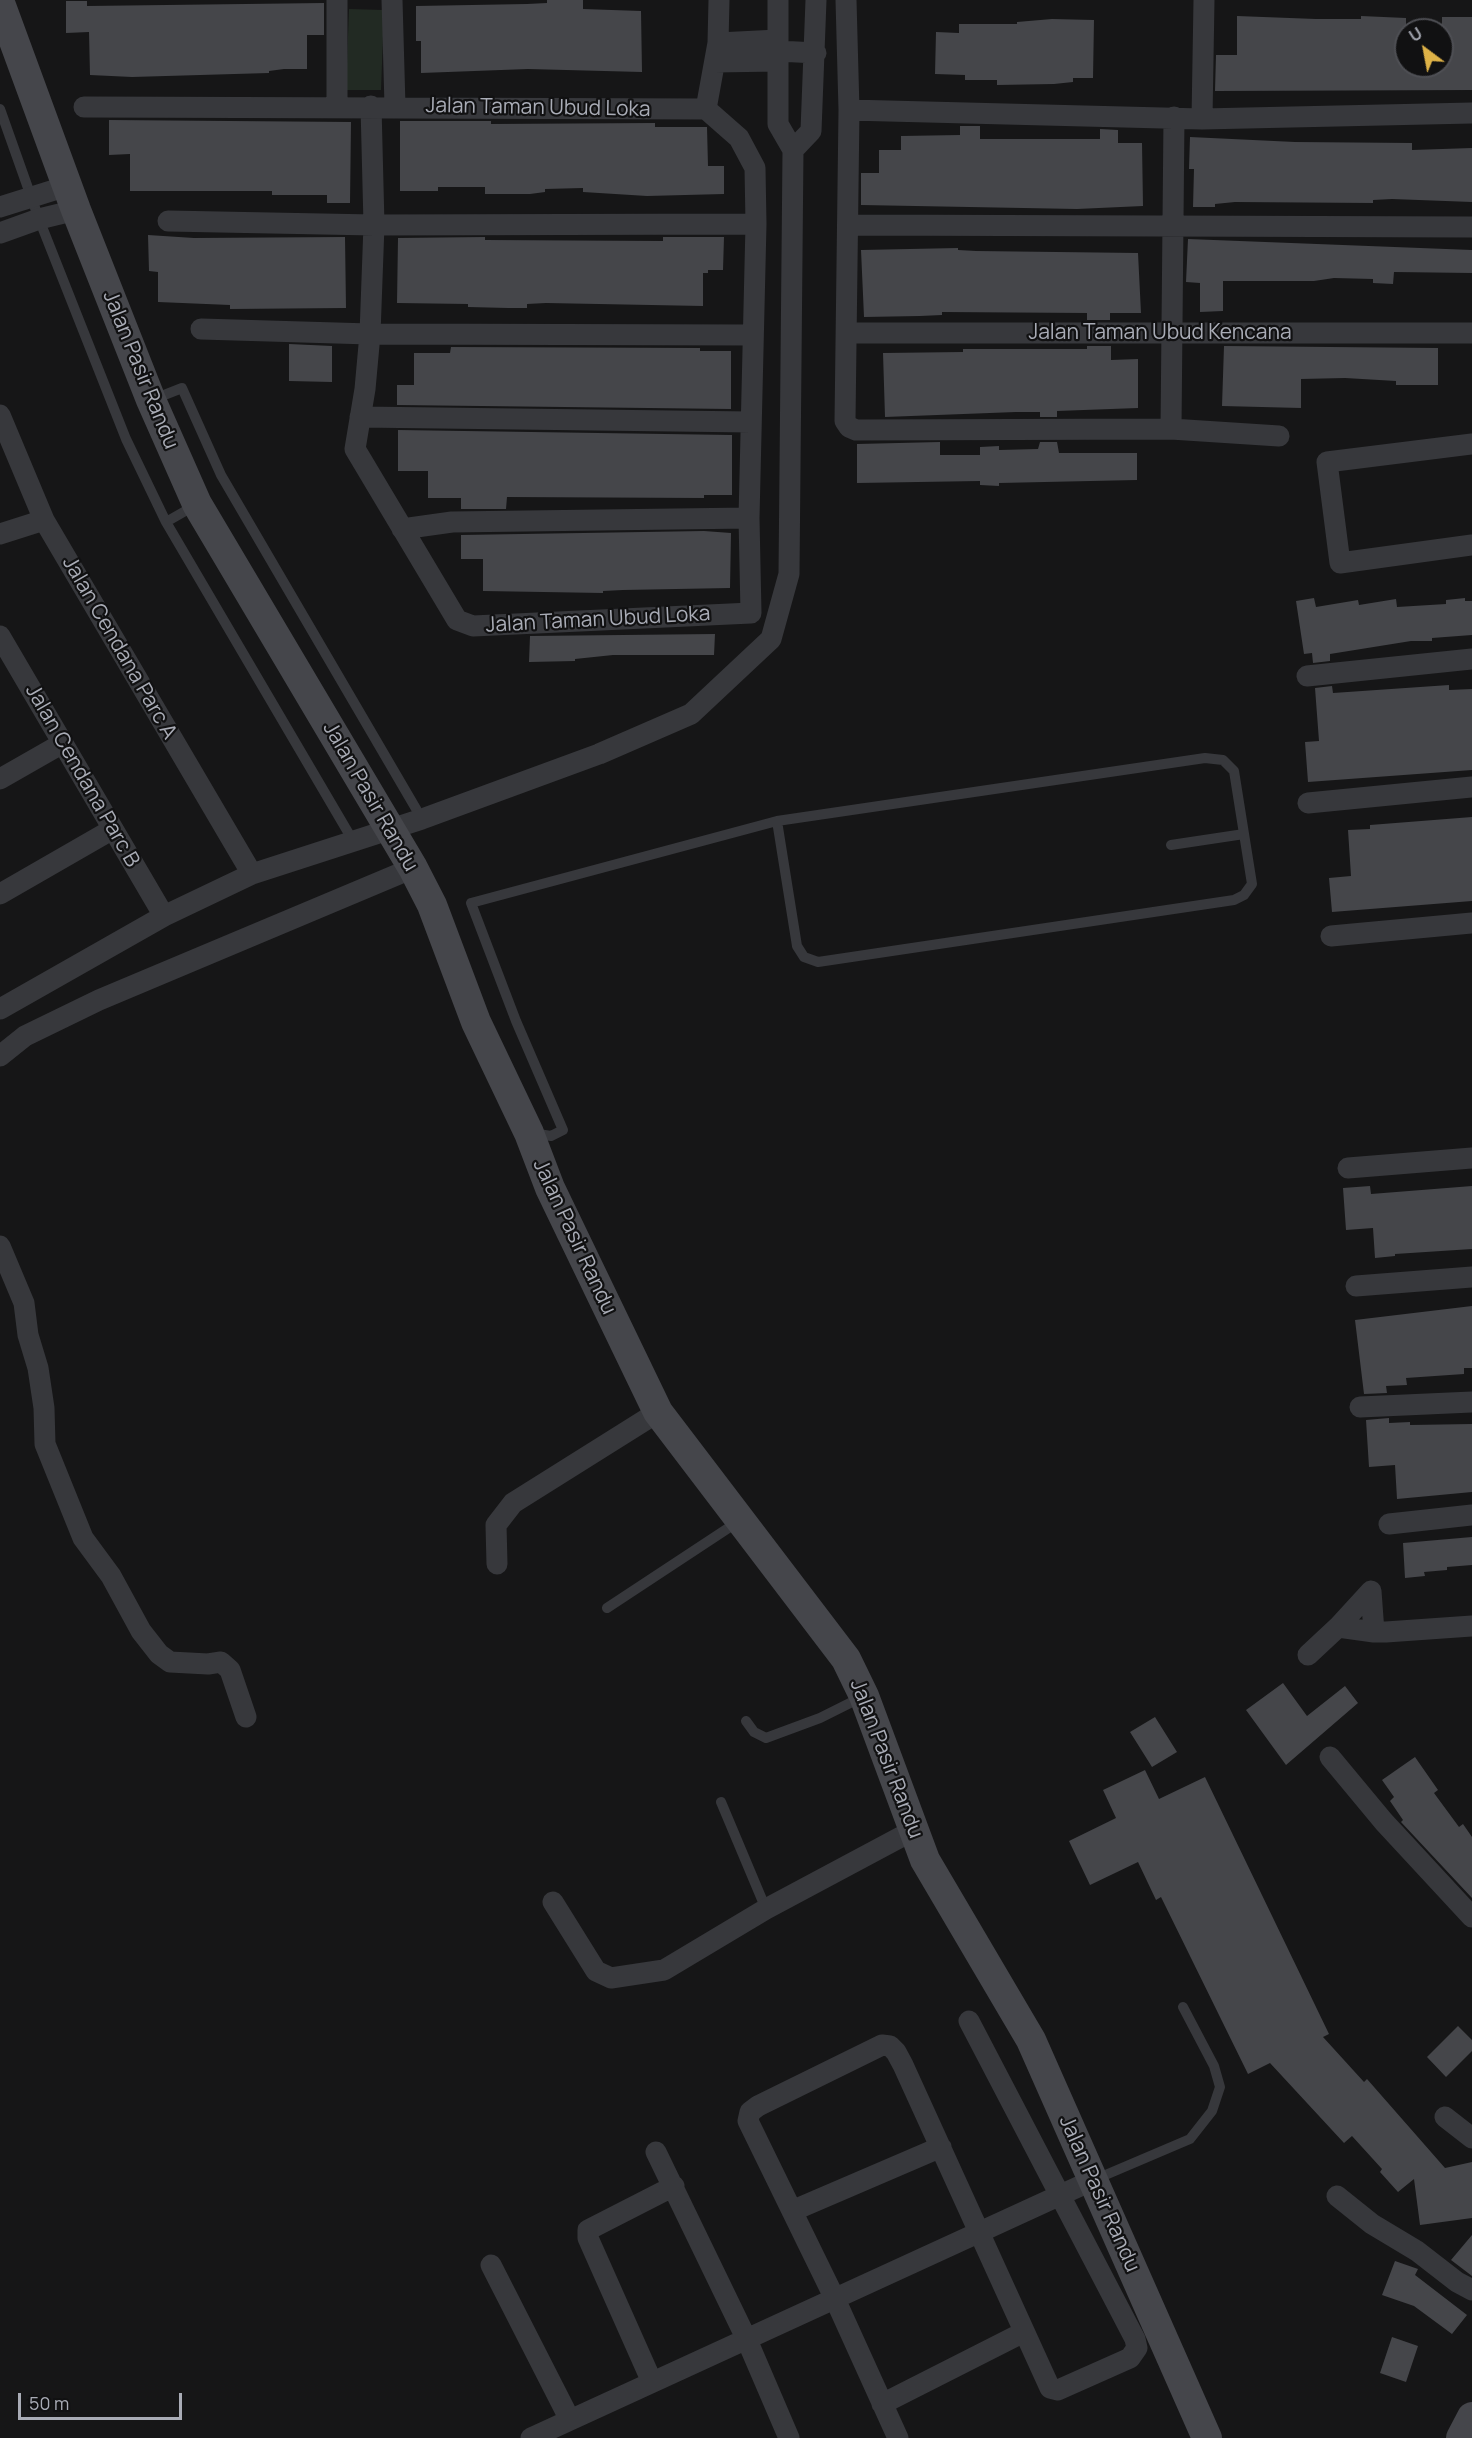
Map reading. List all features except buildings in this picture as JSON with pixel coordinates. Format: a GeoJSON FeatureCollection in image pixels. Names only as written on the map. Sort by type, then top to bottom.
{"type":"FeatureCollection","features":[{"type":"Feature","properties":{"kind":"main road","name":"Jalan Pasir Randu"},"geometry":{"type":"LineString","coordinates":[[0,3],[71,198],[151,400],[197,504],[413,868],[432,905],[476,1022],[529,1133],[550,1188],[658,1412],[739,1521],[783,1573],[846,1659],[864,1696],[912,1831],[946,1898],[1032,2040],[1091,2181],[1207,2438]]}},
{"type":"Feature","properties":{"kind":"main road"},"geometry":{"type":"LineString","coordinates":[[1461,2438],[1472,2417]]}},
{"type":"Feature","properties":{"kind":"street"},"geometry":{"type":"LineString","coordinates":[[337,0],[337,106]]}},
{"type":"Feature","properties":{"kind":"street"},"geometry":{"type":"LineString","coordinates":[[392,0],[394,106]]}},
{"type":"Feature","properties":{"kind":"street"},"geometry":{"type":"LineString","coordinates":[[706,109],[716,53],[719,0]]}},
{"type":"Feature","properties":{"kind":"street"},"geometry":{"type":"LineString","coordinates":[[0,1009],[164,916],[252,874],[352,839],[422,819],[599,754],[691,714],[771,639],[789,574],[793,150],[778,124],[778,0]]}},
{"type":"Feature","properties":{"kind":"street"},"geometry":{"type":"LineString","coordinates":[[793,150],[811,131],[816,53],[816,0]]}},
{"type":"Feature","properties":{"kind":"street"},"geometry":{"type":"LineString","coordinates":[[846,0],[849,110],[848,333],[845,421],[849,427],[856,430],[1171,429],[1279,436]]}},
{"type":"Feature","properties":{"kind":"street"},"geometry":{"type":"LineString","coordinates":[[1202,119],[1204,0]]}},
{"type":"Feature","properties":{"kind":"street"},"geometry":{"type":"LineString","coordinates":[[716,53],[778,51],[816,53]]}},
{"type":"Feature","properties":{"kind":"street","name":"Jalan Taman Ubud Loka"},"geometry":{"type":"LineString","coordinates":[[84,107],[337,106],[371,106],[394,106],[706,109],[739,138],[754,168],[756,224],[749,518],[751,613],[473,626],[457,620],[355,449],[365,389],[370,334],[374,225],[371,106]]}},
{"type":"Feature","properties":{"kind":"street"},"geometry":{"type":"LineString","coordinates":[[849,110],[1202,119],[1472,113]]}},
{"type":"Feature","properties":{"kind":"street"},"geometry":{"type":"LineString","coordinates":[[1171,429],[1175,227],[1174,117]]}},
{"type":"Feature","properties":{"kind":"street"},"geometry":{"type":"LineString","coordinates":[[0,207],[32,196],[71,198]]}},
{"type":"Feature","properties":{"kind":"street"},"geometry":{"type":"LineString","coordinates":[[0,233],[39,219],[71,198]]}},
{"type":"Feature","properties":{"kind":"street"},"geometry":{"type":"LineString","coordinates":[[168,221],[374,225],[756,224]]}},
{"type":"Feature","properties":{"kind":"street"},"geometry":{"type":"LineString","coordinates":[[848,225],[1472,227]]}},
{"type":"Feature","properties":{"kind":"street"},"geometry":{"type":"LineString","coordinates":[[201,329],[370,334],[753,335]]}},
{"type":"Feature","properties":{"kind":"street","name":"Jalan Taman Ubud Kencana"},"geometry":{"type":"LineString","coordinates":[[848,333],[1472,333]]}},
{"type":"Feature","properties":{"kind":"street","name":"Jalan Cendana Parc A"},"geometry":{"type":"LineString","coordinates":[[0,415],[44,520],[252,874]]}},
{"type":"Feature","properties":{"kind":"street"},"geometry":{"type":"LineString","coordinates":[[360,417],[751,422]]}},
{"type":"Feature","properties":{"kind":"street"},"geometry":{"type":"LineString","coordinates":[[1472,444],[1327,462],[1340,563],[1472,545]]}},
{"type":"Feature","properties":{"kind":"street"},"geometry":{"type":"LineString","coordinates":[[402,529],[452,522],[749,518]]}},
{"type":"Feature","properties":{"kind":"street"},"geometry":{"type":"LineString","coordinates":[[0,534],[44,520]]}},
{"type":"Feature","properties":{"kind":"street","name":"Jalan Cendana Parc B"},"geometry":{"type":"LineString","coordinates":[[3,650],[63,743],[164,916]]}},
{"type":"Feature","properties":{"kind":"street"},"geometry":{"type":"LineString","coordinates":[[1307,676],[1472,660]]}},
{"type":"Feature","properties":{"kind":"street"},"geometry":{"type":"LineString","coordinates":[[0,780],[63,743]]}},
{"type":"Feature","properties":{"kind":"street"},"geometry":{"type":"LineString","coordinates":[[1308,803],[1472,787]]}},
{"type":"Feature","properties":{"kind":"street"},"geometry":{"type":"LineString","coordinates":[[0,894],[113,829]]}},
{"type":"Feature","properties":{"kind":"street"},"geometry":{"type":"LineString","coordinates":[[0,1056],[24,1036],[99,1000],[413,868]]}},
{"type":"Feature","properties":{"kind":"street"},"geometry":{"type":"LineString","coordinates":[[1331,936],[1472,922]]}},
{"type":"Feature","properties":{"kind":"street"},"geometry":{"type":"LineString","coordinates":[[1348,1168],[1472,1158]]}},
{"type":"Feature","properties":{"kind":"street"},"geometry":{"type":"LineString","coordinates":[[0,1246],[24,1303],[28,1335],[44,1408],[45,1444],[83,1538],[111,1576],[141,1630],[159,1654],[170,1662],[208,1664],[221,1662],[230,1670],[246,1717]]}},
{"type":"Feature","properties":{"kind":"street"},"geometry":{"type":"LineString","coordinates":[[1356,1286],[1472,1277]]}},
{"type":"Feature","properties":{"kind":"street"},"geometry":{"type":"LineString","coordinates":[[1360,1407],[1472,1402]]}},
{"type":"Feature","properties":{"kind":"street"},"geometry":{"type":"LineString","coordinates":[[497,1564],[496,1525],[513,1503],[658,1412]]}},
{"type":"Feature","properties":{"kind":"street"},"geometry":{"type":"LineString","coordinates":[[1389,1524],[1472,1515]]}},
{"type":"Feature","properties":{"kind":"street"},"geometry":{"type":"LineString","coordinates":[[1308,1654],[1338,1627],[1371,1591],[1374,1632]]}},
{"type":"Feature","properties":{"kind":"street"},"geometry":{"type":"LineString","coordinates":[[1338,1627],[1374,1632],[1472,1626]]}},
{"type":"Feature","properties":{"kind":"street"},"geometry":{"type":"LineString","coordinates":[[1330,1757],[1384,1822],[1472,1917]]}},
{"type":"Feature","properties":{"kind":"street"},"geometry":{"type":"LineString","coordinates":[[553,1902],[596,1971],[611,1978],[664,1970],[766,1909],[912,1831]]}},
{"type":"Feature","properties":{"kind":"street"},"geometry":{"type":"LineString","coordinates":[[898,2438],[835,2299],[748,2121],[750,2112],[882,2045],[890,2046],[896,2052],[1050,2388],[1058,2390],[1130,2358],[1137,2348],[1135,2338],[969,2021]]}},
{"type":"Feature","properties":{"kind":"street"},"geometry":{"type":"LineString","coordinates":[[1445,2117],[1472,2138]]}},
{"type":"Feature","properties":{"kind":"street"},"geometry":{"type":"LineString","coordinates":[[792,2211],[941,2147]]}},
{"type":"Feature","properties":{"kind":"street"},"geometry":{"type":"LineString","coordinates":[[656,2152],[747,2340],[785,2437]]}},
{"type":"Feature","properties":{"kind":"street"},"geometry":{"type":"LineString","coordinates":[[531,2438],[1091,2181]]}},
{"type":"Feature","properties":{"kind":"street"},"geometry":{"type":"LineString","coordinates":[[652,2382],[588,2238],[588,2230],[674,2186]]}},
{"type":"Feature","properties":{"kind":"street"},"geometry":{"type":"LineString","coordinates":[[1337,2196],[1372,2224],[1417,2251],[1457,2282],[1472,2290]]}},
{"type":"Feature","properties":{"kind":"street"},"geometry":{"type":"LineString","coordinates":[[490,2265],[570,2420]]}},
{"type":"Feature","properties":{"kind":"street"},"geometry":{"type":"LineString","coordinates":[[882,2403],[1024,2332]]}},
{"type":"Feature","properties":{"kind":"lane"},"geometry":{"type":"LineString","coordinates":[[0,109],[39,219],[126,439],[166,522],[352,839]]}},
{"type":"Feature","properties":{"kind":"lane"},"geometry":{"type":"LineString","coordinates":[[151,400],[182,388],[221,475],[422,819]]}},
{"type":"Feature","properties":{"kind":"lane"},"geometry":{"type":"LineString","coordinates":[[166,522],[197,504]]}},
{"type":"Feature","properties":{"kind":"lane"},"geometry":{"type":"LineString","coordinates":[[529,1133],[551,1136],[563,1130],[516,1021],[471,903],[777,821],[1205,758],[1223,760],[1234,771],[1252,884],[1244,895],[1234,900],[818,962],[804,957],[797,946],[777,821]]}},
{"type":"Feature","properties":{"kind":"lane"},"geometry":{"type":"LineString","coordinates":[[1172,845],[1244,834]]}},
{"type":"Feature","properties":{"kind":"lane"},"geometry":{"type":"LineString","coordinates":[[607,1608],[739,1521]]}},
{"type":"Feature","properties":{"kind":"lane"},"geometry":{"type":"LineString","coordinates":[[746,1721],[754,1732],[766,1738],[820,1718],[864,1696]]}},
{"type":"Feature","properties":{"kind":"lane"},"geometry":{"type":"LineString","coordinates":[[721,1802],[766,1909]]}},
{"type":"Feature","properties":{"kind":"lane"},"geometry":{"type":"LineString","coordinates":[[1091,2181],[1190,2139],[1212,2111],[1220,2087],[1215,2066],[1183,2007]]}},
{"type":"Feature","properties":{"kind":"shaded area"},"geometry":{"type":"Polygon","coordinates":[[[349,9],[384,10],[381,90],[346,90],[349,9]]]}}]}
